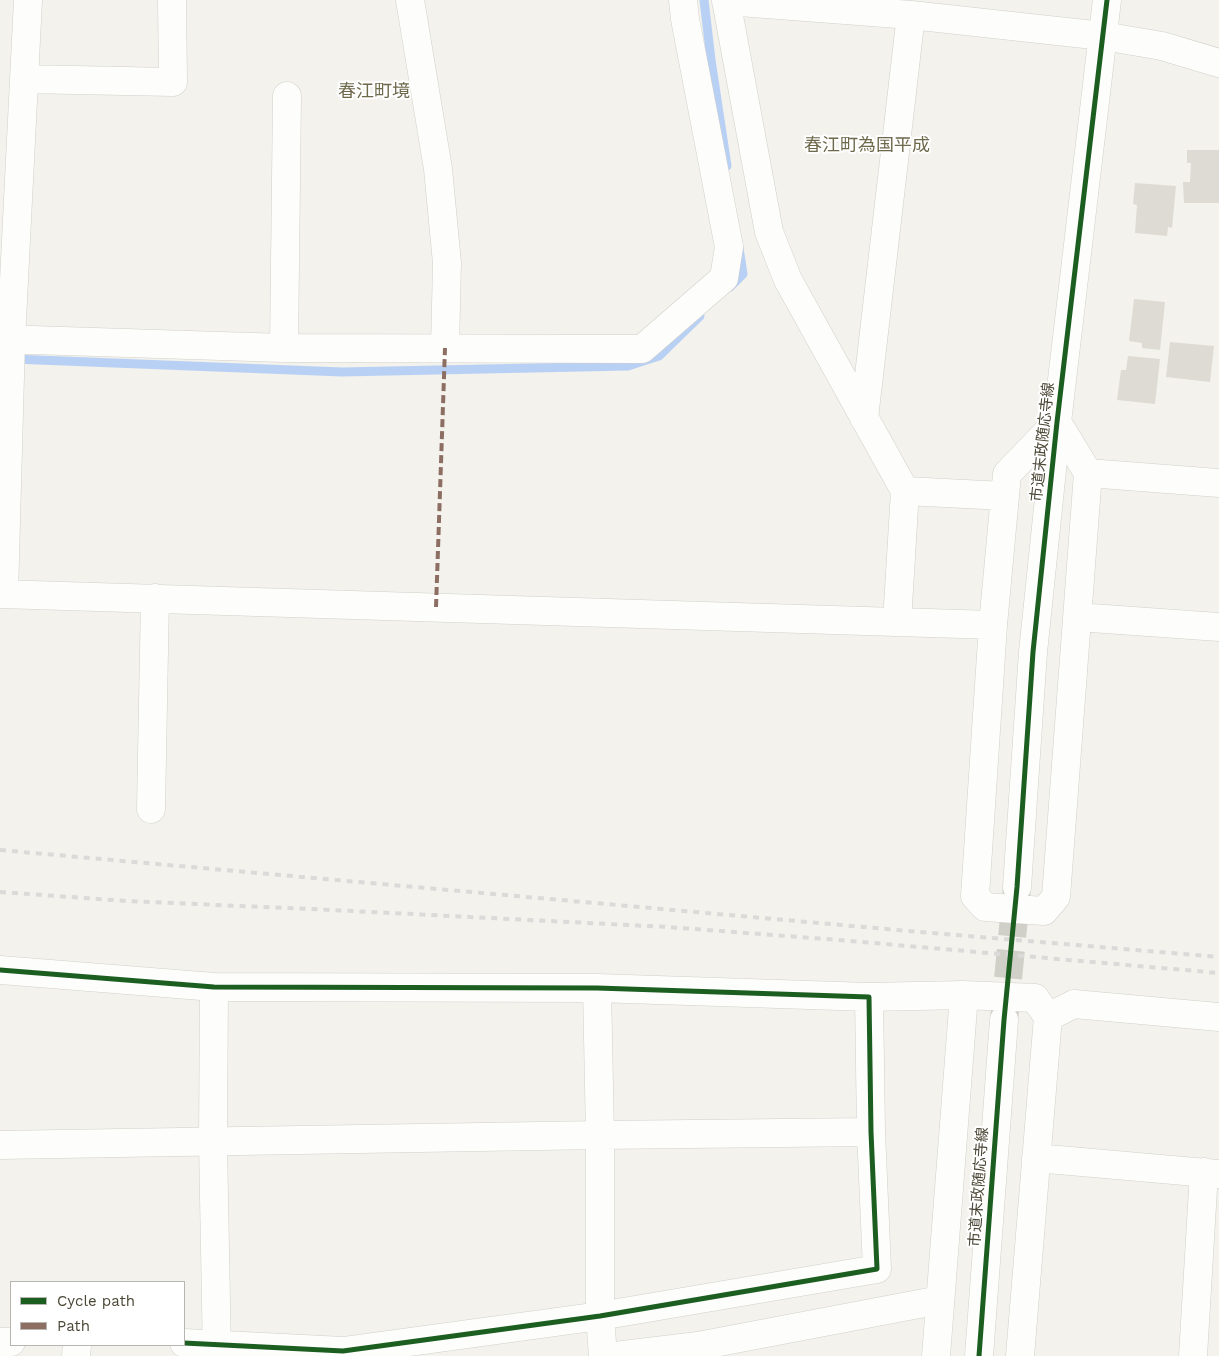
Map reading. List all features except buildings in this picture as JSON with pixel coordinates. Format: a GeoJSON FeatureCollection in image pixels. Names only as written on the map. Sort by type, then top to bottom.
{"type":"FeatureCollection","features":[{"type":"Feature","properties":{"kind":"street"},"geometry":{"type":"LineString","coordinates":[[28,0],[5,339],[2,594],[993,625]]}},
{"type":"Feature","properties":{"kind":"street"},"geometry":{"type":"LineString","coordinates":[[24,79],[173,82],[172,0]]}},
{"type":"Feature","properties":{"kind":"street"},"geometry":{"type":"LineString","coordinates":[[410,0],[438,169],[446,263],[445,348]]}},
{"type":"Feature","properties":{"kind":"street"},"geometry":{"type":"LineString","coordinates":[[5,339],[284,348],[642,349],[724,278],[728,247],[686,28],[683,0]]}},
{"type":"Feature","properties":{"kind":"street"},"geometry":{"type":"LineString","coordinates":[[897,622],[905,492],[788,280],[769,232],[726,0],[911,16],[1103,36],[1162,46],[1219,63]]}},
{"type":"Feature","properties":{"kind":"street","name":"市道末政随応寺線"},"geometry":{"type":"LineString","coordinates":[[1017,887],[1033,652],[1057,422],[1107,0]]}},
{"type":"Feature","properties":{"kind":"street"},"geometry":{"type":"LineString","coordinates":[[864,418],[911,16]]}},
{"type":"Feature","properties":{"kind":"street"},"geometry":{"type":"LineString","coordinates":[[284,348],[287,96]]}},
{"type":"Feature","properties":{"kind":"street"},"geometry":{"type":"LineString","coordinates":[[1057,422],[1088,473],[1056,897],[1044,911],[985,907],[975,896],[993,625],[1007,474],[1057,422]]}},
{"type":"Feature","properties":{"kind":"street"},"geometry":{"type":"LineString","coordinates":[[1088,473],[1219,483]]}},
{"type":"Feature","properties":{"kind":"street"},"geometry":{"type":"LineString","coordinates":[[905,492],[1005,496]]}},
{"type":"Feature","properties":{"kind":"street"},"geometry":{"type":"LineString","coordinates":[[151,809],[155,598]]}},
{"type":"Feature","properties":{"kind":"street"},"geometry":{"type":"LineString","coordinates":[[1077,616],[1219,627]]}},
{"type":"Feature","properties":{"kind":"street"},"geometry":{"type":"LineString","coordinates":[[0,970],[214,987],[596,988],[869,997],[964,995],[1035,998],[1048,1017],[1020,1356]]}},
{"type":"Feature","properties":{"kind":"street"},"geometry":{"type":"LineString","coordinates":[[214,987],[213,1143],[217,1350]]}},
{"type":"Feature","properties":{"kind":"street"},"geometry":{"type":"LineString","coordinates":[[596,988],[600,1135],[600,1316],[603,1356]]}},
{"type":"Feature","properties":{"kind":"street"},"geometry":{"type":"LineString","coordinates":[[936,1356],[964,995]]}},
{"type":"Feature","properties":{"kind":"street"},"geometry":{"type":"LineString","coordinates":[[185,1343],[217,1350],[344,1350],[600,1316],[877,1269],[871,1132],[869,997]]}},
{"type":"Feature","properties":{"kind":"street"},"geometry":{"type":"LineString","coordinates":[[1048,1017],[1074,1004],[1219,1017]]}},
{"type":"Feature","properties":{"kind":"street","name":"市道末政随応寺線"},"geometry":{"type":"LineString","coordinates":[[979,1356],[1004,1020]]}},
{"type":"Feature","properties":{"kind":"street"},"geometry":{"type":"LineString","coordinates":[[0,1145],[871,1132]]}},
{"type":"Feature","properties":{"kind":"street"},"geometry":{"type":"LineString","coordinates":[[1036,1158],[1211,1173],[1193,1356]]}},
{"type":"Feature","properties":{"kind":"street"},"geometry":{"type":"LineString","coordinates":[[615,1356],[698,1346],[940,1300]]}},
{"type":"Feature","properties":{"kind":"waterway"},"geometry":{"type":"LineString","coordinates":[[704,0],[727,166]]}},
{"type":"Feature","properties":{"kind":"waterway"},"geometry":{"type":"LineString","coordinates":[[730,287],[743,274],[739,248]]}},
{"type":"Feature","properties":{"kind":"waterway"},"geometry":{"type":"LineString","coordinates":[[13,359],[342,372],[628,366],[659,356],[700,316]]}},
{"type":"Feature","properties":{"kind":"tunnel"},"geometry":{"type":"LineString","coordinates":[[1004,1020],[1017,887]]}},
{"type":"Feature","properties":{"kind":"railway"},"geometry":{"type":"LineString","coordinates":[[0,850],[1219,957]]}},
{"type":"Feature","properties":{"kind":"railway"},"geometry":{"type":"LineString","coordinates":[[0,892],[127,901],[668,927],[1219,973]]}},
{"type":"Feature","properties":{"kind":"marked path"},"geometry":{"type":"LineString","coordinates":[[436,607],[445,348]]}},
{"type":"Feature","properties":{"kind":"cycle path"},"geometry":{"type":"LineString","coordinates":[[979,1356],[1004,1020],[1017,887],[1033,652],[1057,422],[1107,0]]}},
{"type":"Feature","properties":{"kind":"cycle path"},"geometry":{"type":"LineString","coordinates":[[0,970],[214,987],[597,988],[869,997],[871,1132],[877,1269],[600,1316],[343,1351],[185,1343]]}},
{"type":"Feature","properties":{"kind":"district","name":"春江町境"},"geometry":{"type":"Point","coordinates":[374,92]}},
{"type":"Feature","properties":{"kind":"district","name":"春江町為国平成"},"geometry":{"type":"Point","coordinates":[867,146]}}]}
